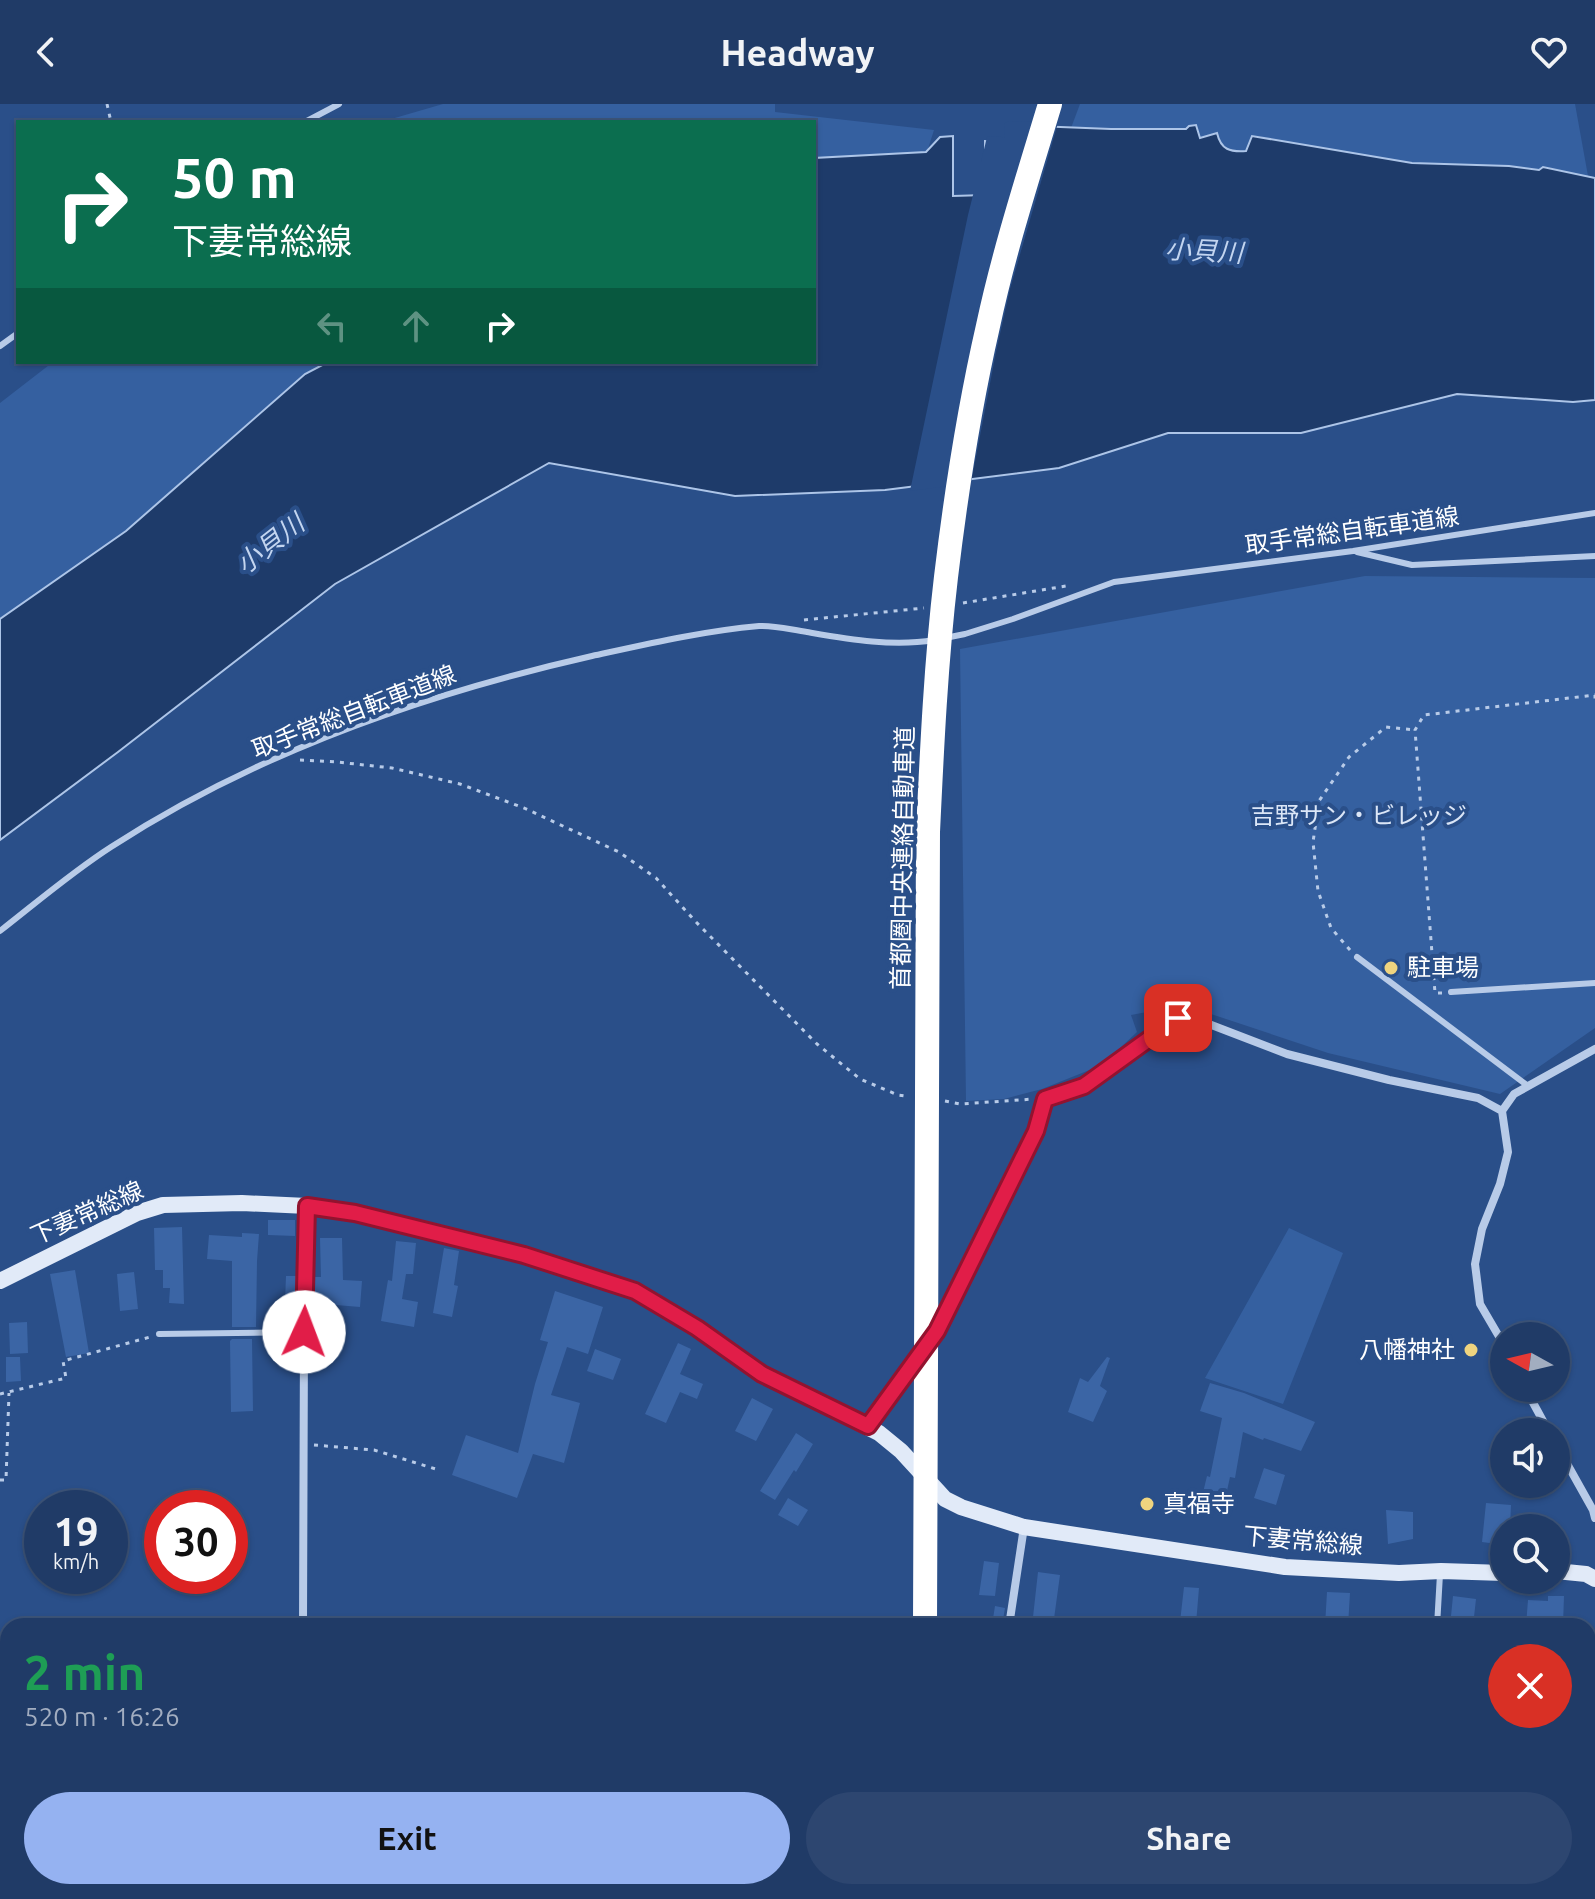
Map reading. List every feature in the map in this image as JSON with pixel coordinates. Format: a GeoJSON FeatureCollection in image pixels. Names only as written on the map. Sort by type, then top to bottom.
{"type":"FeatureCollection","features":[{"type":"Feature","properties":{"kind":"highway","name":"首都圏中央連絡自動車道"},"geometry":{"type":"LineString","coordinates":[[925,1618],[928,848],[945,578],[963,454],[988,326],[1050,104]]}},
{"type":"Feature","properties":{"kind":"main road","name":"下妻常総線"},"geometry":{"type":"LineString","coordinates":[[0,1281],[137,1213],[163,1205],[242,1203],[307,1206],[355,1213],[524,1255],[635,1291],[697,1328],[762,1374],[868,1426],[901,1451],[945,1499],[1024,1527],[1285,1567],[1399,1573],[1490,1573]]}},
{"type":"Feature","properties":{"kind":"main road"},"geometry":{"type":"LineString","coordinates":[[1570,1572],[1586,1574],[1595,1579]]}},
{"type":"Feature","properties":{"kind":"street"},"geometry":{"type":"LineString","coordinates":[[868,1426],[937,1331],[1036,1131],[1045,1099],[1084,1086],[1178,1018],[1201,1021],[1287,1054],[1389,1080],[1478,1098],[1502,1111]]}},
{"type":"Feature","properties":{"kind":"street"},"geometry":{"type":"LineString","coordinates":[[1491,1322],[1480,1304],[1475,1264],[1482,1229],[1500,1184],[1508,1152],[1502,1111],[1514,1094],[1595,1049]]}},
{"type":"Feature","properties":{"kind":"street"},"geometry":{"type":"LineString","coordinates":[[303,1618],[307,1206]]}},
{"type":"Feature","properties":{"kind":"street"},"geometry":{"type":"LineString","coordinates":[[1570,1469],[1595,1518]]}},
{"type":"Feature","properties":{"kind":"street"},"geometry":{"type":"LineString","coordinates":[[1010,1618],[1024,1527]]}},
{"type":"Feature","properties":{"kind":"lane"},"geometry":{"type":"LineString","coordinates":[[309,120],[339,104]]}},
{"type":"Feature","properties":{"kind":"lane","name":"取手常総自転車道線"},"geometry":{"type":"LineString","coordinates":[[0,931],[111,847],[168,813],[274,759],[388,714],[496,679],[624,649],[763,626],[884,642],[921,642],[965,634],[1114,582],[1353,551],[1595,513]]}},
{"type":"Feature","properties":{"kind":"lane"},"geometry":{"type":"LineString","coordinates":[[1353,551],[1412,565],[1595,556]]}},
{"type":"Feature","properties":{"kind":"lane"},"geometry":{"type":"LineString","coordinates":[[1357,957],[1528,1086]]}},
{"type":"Feature","properties":{"kind":"lane"},"geometry":{"type":"LineString","coordinates":[[1451,992],[1595,983]]}},
{"type":"Feature","properties":{"kind":"lane"},"geometry":{"type":"LineString","coordinates":[[159,1334],[304,1332]]}},
{"type":"Feature","properties":{"kind":"lane"},"geometry":{"type":"LineString","coordinates":[[1438,1618],[1441,1571]]}},
{"type":"Feature","properties":{"kind":"path"},"geometry":{"type":"LineString","coordinates":[[1451,992],[1435,993],[1415,730],[1424,715],[1595,695],[1595,699]]}},
{"type":"Feature","properties":{"kind":"path"},"geometry":{"type":"LineString","coordinates":[[1357,957],[1331,928],[1318,891],[1313,842],[1319,801],[1349,757],[1386,727],[1415,730]]}},
{"type":"Feature","properties":{"kind":"path"},"geometry":{"type":"LineString","coordinates":[[274,759],[392,768],[460,784],[524,808],[619,852],[656,878],[817,1044],[860,1079],[898,1095],[914,1097]]}},
{"type":"Feature","properties":{"kind":"path"},"geometry":{"type":"LineString","coordinates":[[945,1101],[960,1104],[1045,1099]]}},
{"type":"Feature","properties":{"kind":"path"},"geometry":{"type":"LineString","coordinates":[[0,1394],[66,1378],[63,1361],[159,1334]]}},
{"type":"Feature","properties":{"kind":"path"},"geometry":{"type":"LineString","coordinates":[[0,1480],[6,1480],[9,1392]]}},
{"type":"Feature","properties":{"kind":"path"},"geometry":{"type":"LineString","coordinates":[[304,1445],[374,1450],[439,1470]]}},
{"type":"Feature","properties":{"kind":"green space"},"geometry":{"type":"Polygon","coordinates":[[[443,104],[775,104],[775,112],[934,130],[927,152],[816,158],[816,120],[388,120],[443,104]]]}},
{"type":"Feature","properties":{"kind":"green space"},"geometry":{"type":"Polygon","coordinates":[[[1080,104],[1575,104],[1588,176],[1509,166],[1412,163],[1258,136],[1252,136],[1247,151],[1234,151],[1223,146],[1214,133],[1200,138],[1189,126],[1186,129],[1071,128],[1080,104]]]}},
{"type":"Feature","properties":{"kind":"green space"},"geometry":{"type":"Polygon","coordinates":[[[50,364],[324,364],[304,374],[126,531],[0,619],[0,403],[50,364]]]}},
{"type":"Feature","properties":{"kind":"green space","name":"吉野サン・ビレッジ"},"geometry":{"type":"Polygon","coordinates":[[[1365,576],[1595,578],[1595,1028],[1500,1094],[1328,1053],[1184,1005],[1131,1015],[1137,1032],[1102,1065],[1042,1089],[1004,1099],[966,1101],[960,649],[1365,576]]]}},
{"type":"Feature","properties":{"kind":"green space"},"geometry":{"type":"Polygon","coordinates":[[[1289,1228],[1343,1253],[1283,1404],[1205,1378],[1289,1228]]]}},
{"type":"Feature","properties":{"kind":"water","name":"小貝川"},"geometry":{"type":"Polygon","coordinates":[[[1009,125],[1186,129],[1196,125],[1200,138],[1217,133],[1227,149],[1235,151],[1246,151],[1252,136],[1412,163],[1539,170],[1543,167],[1595,178],[1595,400],[1573,402],[1457,394],[1301,433],[1168,433],[1059,468],[885,490],[735,496],[549,463],[335,584],[0,840],[0,619],[126,531],[305,374],[324,364],[816,364],[816,158],[926,152],[940,137],[953,136],[953,196],[985,195],[985,141],[1007,142],[1009,125]]]}},
{"type":"Feature","properties":{"kind":"pier"},"geometry":{"type":"Polygon","coordinates":[[[1005,123],[1058,123],[1010,289],[971,483],[910,491],[968,215],[974,191],[981,191],[981,162],[987,137],[1004,138],[1005,123]]]}},
{"type":"Feature","properties":{"kind":"building"},"geometry":{"type":"Polygon","coordinates":[[[268,1220],[295,1220],[295,1236],[268,1235],[268,1220]]]}},
{"type":"Feature","properties":{"kind":"building"},"geometry":{"type":"Polygon","coordinates":[[[182,1227],[184,1304],[169,1303],[170,1288],[163,1288],[163,1270],[155,1270],[154,1228],[182,1227]]]}},
{"type":"Feature","properties":{"kind":"building"},"geometry":{"type":"Polygon","coordinates":[[[242,1233],[259,1234],[256,1327],[232,1327],[232,1261],[207,1259],[209,1235],[242,1237],[242,1233]]]}},
{"type":"Feature","properties":{"kind":"building"},"geometry":{"type":"Polygon","coordinates":[[[320,1238],[342,1238],[343,1280],[362,1281],[360,1307],[312,1303],[312,1277],[321,1277],[320,1238]]]}},
{"type":"Feature","properties":{"kind":"building"},"geometry":{"type":"Polygon","coordinates":[[[396,1241],[416,1243],[413,1274],[406,1274],[402,1299],[418,1302],[414,1327],[381,1321],[388,1280],[392,1281],[396,1241]]]}},
{"type":"Feature","properties":{"kind":"building"},"geometry":{"type":"Polygon","coordinates":[[[444,1248],[459,1251],[454,1285],[458,1286],[452,1317],[433,1313],[444,1248]]]}},
{"type":"Feature","properties":{"kind":"building"},"geometry":{"type":"Polygon","coordinates":[[[75,1270],[89,1353],[66,1357],[50,1274],[75,1270]]]}},
{"type":"Feature","properties":{"kind":"building"},"geometry":{"type":"Polygon","coordinates":[[[134,1272],[138,1309],[120,1311],[117,1274],[134,1272]]]}},
{"type":"Feature","properties":{"kind":"building"},"geometry":{"type":"Polygon","coordinates":[[[286,1276],[298,1276],[298,1302],[285,1302],[286,1276]]]}},
{"type":"Feature","properties":{"kind":"building"},"geometry":{"type":"Polygon","coordinates":[[[555,1291],[603,1307],[588,1354],[567,1347],[551,1395],[580,1403],[564,1463],[533,1454],[517,1498],[452,1475],[466,1435],[518,1453],[548,1342],[540,1340],[555,1291]]]}},
{"type":"Feature","properties":{"kind":"building"},"geometry":{"type":"Polygon","coordinates":[[[27,1322],[28,1353],[10,1354],[9,1323],[27,1322]]]}},
{"type":"Feature","properties":{"kind":"building"},"geometry":{"type":"Polygon","coordinates":[[[232,1339],[252,1339],[253,1411],[231,1412],[232,1339]]]}},
{"type":"Feature","properties":{"kind":"building"},"geometry":{"type":"Polygon","coordinates":[[[678,1343],[691,1349],[680,1374],[703,1384],[697,1399],[680,1392],[666,1423],[645,1414],[678,1343]]]}},
{"type":"Feature","properties":{"kind":"building"},"geometry":{"type":"Polygon","coordinates":[[[595,1349],[621,1359],[613,1380],[587,1371],[595,1349]]]}},
{"type":"Feature","properties":{"kind":"building"},"geometry":{"type":"Polygon","coordinates":[[[6,1357],[20,1357],[21,1381],[6,1382],[6,1357]]]}},
{"type":"Feature","properties":{"kind":"building"},"geometry":{"type":"Polygon","coordinates":[[[1107,1357],[1110,1358],[1100,1386],[1107,1391],[1093,1422],[1068,1412],[1080,1378],[1088,1382],[1107,1357]]]}},
{"type":"Feature","properties":{"kind":"building"},"geometry":{"type":"Polygon","coordinates":[[[1210,1383],[1244,1393],[1315,1422],[1301,1451],[1243,1432],[1235,1478],[1230,1477],[1223,1509],[1200,1505],[1207,1476],[1210,1477],[1222,1418],[1200,1411],[1210,1383]]]}},
{"type":"Feature","properties":{"kind":"building"},"geometry":{"type":"Polygon","coordinates":[[[752,1398],[773,1409],[756,1441],[735,1431],[752,1398]]]}},
{"type":"Feature","properties":{"kind":"building"},"geometry":{"type":"Polygon","coordinates":[[[796,1433],[813,1444],[775,1500],[760,1491],[796,1433]]]}},
{"type":"Feature","properties":{"kind":"building"},"geometry":{"type":"Polygon","coordinates":[[[1264,1468],[1285,1475],[1276,1505],[1254,1498],[1264,1468]]]}},
{"type":"Feature","properties":{"kind":"building"},"geometry":{"type":"Polygon","coordinates":[[[788,1498],[808,1510],[798,1526],[778,1515],[788,1498]]]}},
{"type":"Feature","properties":{"kind":"building"},"geometry":{"type":"Polygon","coordinates":[[[1486,1503],[1511,1505],[1511,1514],[1490,1514],[1490,1543],[1482,1542],[1486,1503]]]}},
{"type":"Feature","properties":{"kind":"building"},"geometry":{"type":"Polygon","coordinates":[[[1386,1510],[1413,1512],[1413,1539],[1388,1544],[1386,1510]]]}},
{"type":"Feature","properties":{"kind":"building"},"geometry":{"type":"Polygon","coordinates":[[[984,1561],[999,1563],[995,1596],[979,1595],[984,1561]]]}},
{"type":"Feature","properties":{"kind":"building"},"geometry":{"type":"Polygon","coordinates":[[[1038,1572],[1060,1575],[1054,1618],[1033,1618],[1038,1572]]]}},
{"type":"Feature","properties":{"kind":"building"},"geometry":{"type":"Polygon","coordinates":[[[1184,1587],[1199,1588],[1196,1618],[1180,1618],[1184,1587]]]}},
{"type":"Feature","properties":{"kind":"building"},"geometry":{"type":"Polygon","coordinates":[[[1327,1592],[1350,1593],[1348,1618],[1325,1618],[1327,1592]]]}},
{"type":"Feature","properties":{"kind":"building"},"geometry":{"type":"Polygon","coordinates":[[[1453,1596],[1476,1599],[1474,1618],[1451,1618],[1453,1596]]]}},
{"type":"Feature","properties":{"kind":"building"},"geometry":{"type":"Polygon","coordinates":[[[1548,1596],[1564,1596],[1563,1618],[1527,1618],[1528,1600],[1548,1601],[1548,1596]]]}},
{"type":"Feature","properties":{"kind":"building"},"geometry":{"type":"Polygon","coordinates":[[[995,1606],[1005,1608],[1003,1618],[993,1618],[995,1606]]]}},
{"type":"Feature","properties":{"kind":"place","name":"駐車場"},"geometry":{"type":"Point","coordinates":[1391,968]}},
{"type":"Feature","properties":{"kind":"place","name":"八幡神社"},"geometry":{"type":"Point","coordinates":[1471,1350]}},
{"type":"Feature","properties":{"kind":"place","name":"真福寺"},"geometry":{"type":"Point","coordinates":[1147,1504]}},
{"type":"Feature","properties":{"kind":"route"},"geometry":{"type":"LineString","coordinates":[[304,1332],[307,1206],[355,1213],[524,1255],[635,1291],[697,1328],[762,1374],[868,1426],[937,1331],[1036,1131],[1045,1099],[1084,1086],[1178,1018]]}}]}
